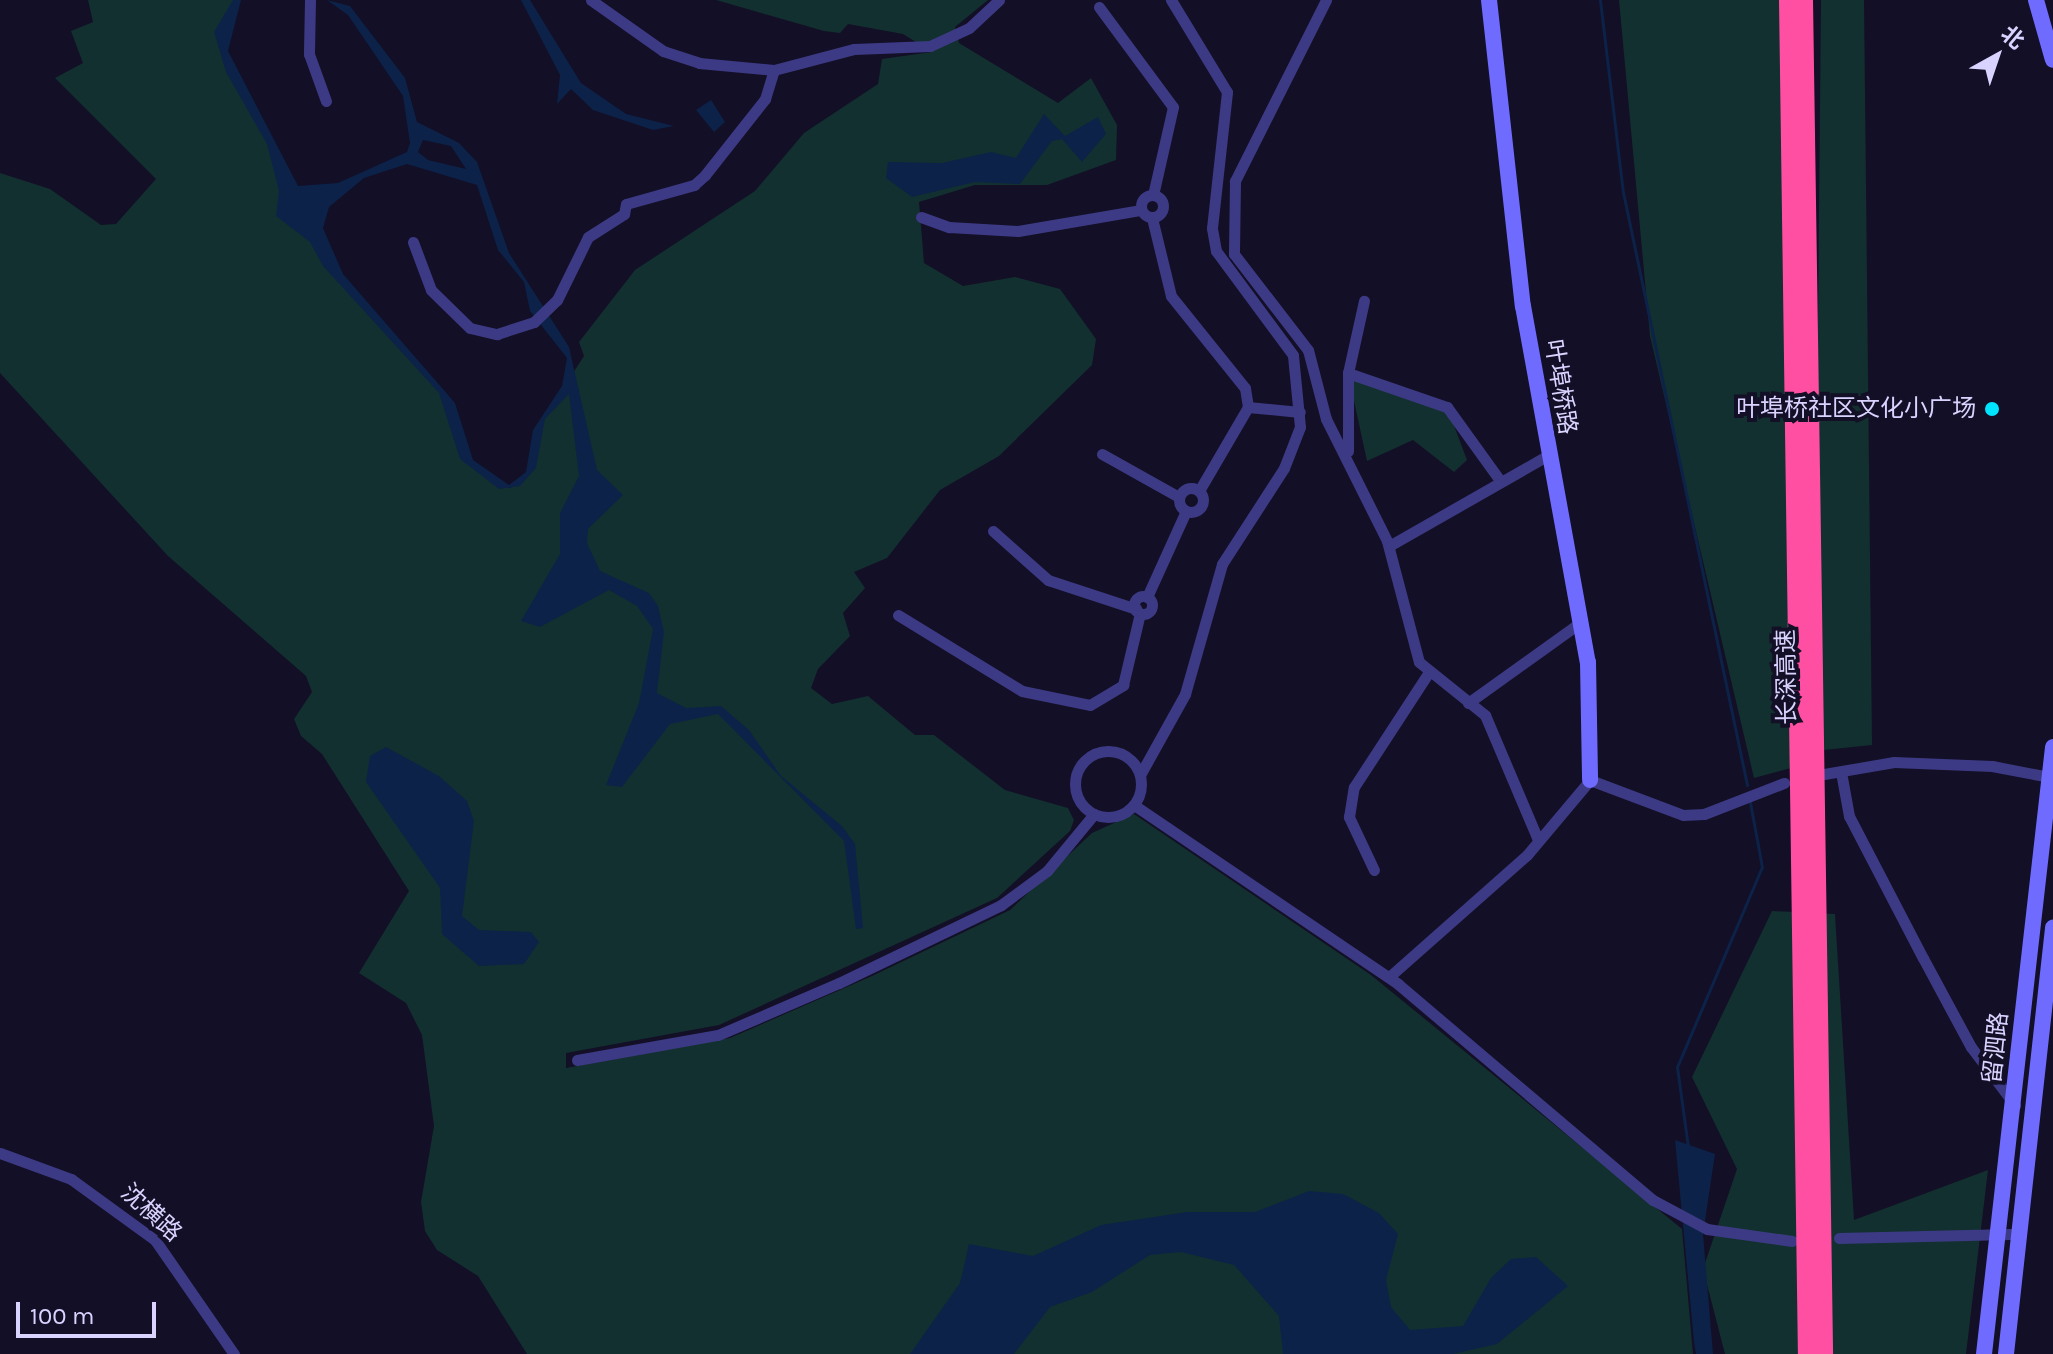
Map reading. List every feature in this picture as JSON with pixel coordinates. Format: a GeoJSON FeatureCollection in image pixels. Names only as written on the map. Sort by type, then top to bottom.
{"type":"FeatureCollection","features":[{"type":"Feature","properties":{"kind":"highway","name":"长深高速"},"geometry":{"type":"LineString","coordinates":[[1789,0],[1808,1354]]}},
{"type":"Feature","properties":{"kind":"highway","name":"长深高速"},"geometry":{"type":"LineString","coordinates":[[1803,0],[1823,1354]]}},
{"type":"Feature","properties":{"kind":"main road","name":"叶埠桥路"},"geometry":{"type":"LineString","coordinates":[[1489,0],[1547,456],[1581,622],[1594,729],[1590,780]]}},
{"type":"Feature","properties":{"kind":"main road"},"geometry":{"type":"LineString","coordinates":[[2036,0],[2053,60]]}},
{"type":"Feature","properties":{"kind":"main road","name":"留泗路"},"geometry":{"type":"LineString","coordinates":[[1984,1354],[2015,1105],[2053,747]]}},
{"type":"Feature","properties":{"kind":"main road","name":"留泗路"},"geometry":{"type":"LineString","coordinates":[[2006,1354],[2053,928]]}},
{"type":"Feature","properties":{"kind":"street"},"geometry":{"type":"LineString","coordinates":[[310,0],[309,54],[326,101]]}},
{"type":"Feature","properties":{"kind":"street"},"geometry":{"type":"LineString","coordinates":[[591,0],[663,51],[699,63],[774,70],[854,49],[930,46],[969,28],[999,0]]}},
{"type":"Feature","properties":{"kind":"street"},"geometry":{"type":"LineString","coordinates":[[1140,775],[1118,753],[1088,758],[1075,787],[1094,814],[1115,817],[1134,805],[1140,775],[1185,694],[1222,564],[1295,449],[1300,412],[1300,384],[1282,334],[1216,251],[1212,228],[1227,92],[1171,0]]}},
{"type":"Feature","properties":{"kind":"street"},"geometry":{"type":"LineString","coordinates":[[1326,0],[1253,134],[1235,181],[1232,228],[1241,268],[1308,350],[1326,419],[1348,451],[1389,546],[1427,675],[1468,703],[1493,728],[1538,840]]}},
{"type":"Feature","properties":{"kind":"street"},"geometry":{"type":"LineString","coordinates":[[921,217],[949,227],[1018,231],[1141,210],[1153,195],[1173,107],[1099,7]]}},
{"type":"Feature","properties":{"kind":"street"},"geometry":{"type":"LineString","coordinates":[[413,242],[431,290],[470,328],[497,334],[534,322],[548,310],[588,237],[624,214],[626,204],[694,185],[705,175],[765,99],[774,70]]}},
{"type":"Feature","properties":{"kind":"street"},"geometry":{"type":"LineString","coordinates":[[1152,218],[1163,209],[1153,195]]}},
{"type":"Feature","properties":{"kind":"street"},"geometry":{"type":"LineString","coordinates":[[1141,210],[1152,218],[1171,296],[1245,388],[1248,407],[1199,491],[1200,508],[1186,511]]}},
{"type":"Feature","properties":{"kind":"street"},"geometry":{"type":"LineString","coordinates":[[1348,451],[1348,373],[1364,301]]}},
{"type":"Feature","properties":{"kind":"street"},"geometry":{"type":"LineString","coordinates":[[1348,373],[1447,407],[1501,482]]}},
{"type":"Feature","properties":{"kind":"street"},"geometry":{"type":"LineString","coordinates":[[1248,407],[1300,412]]}},
{"type":"Feature","properties":{"kind":"street"},"geometry":{"type":"LineString","coordinates":[[1102,454],[1179,497],[1186,511]]}},
{"type":"Feature","properties":{"kind":"street"},"geometry":{"type":"LineString","coordinates":[[1389,546],[1547,456]]}},
{"type":"Feature","properties":{"kind":"street"},"geometry":{"type":"LineString","coordinates":[[1179,497],[1187,489],[1199,491]]}},
{"type":"Feature","properties":{"kind":"street"},"geometry":{"type":"LineString","coordinates":[[993,531],[1048,580],[1138,611],[1151,609],[1147,597],[1186,511]]}},
{"type":"Feature","properties":{"kind":"street"},"geometry":{"type":"LineString","coordinates":[[898,615],[1022,691],[1090,705],[1123,685],[1138,611]]}},
{"type":"Feature","properties":{"kind":"street"},"geometry":{"type":"LineString","coordinates":[[1468,703],[1581,622]]}},
{"type":"Feature","properties":{"kind":"street"},"geometry":{"type":"LineString","coordinates":[[1374,870],[1353,832],[1354,787],[1427,675]]}},
{"type":"Feature","properties":{"kind":"street"},"geometry":{"type":"LineString","coordinates":[[1824,774],[1894,762],[1992,766],[2049,777]]}},
{"type":"Feature","properties":{"kind":"street"},"geometry":{"type":"LineString","coordinates":[[1841,772],[1849,816],[1923,958],[1971,1047],[2015,1105]]}},
{"type":"Feature","properties":{"kind":"street"},"geometry":{"type":"LineString","coordinates":[[1389,977],[1538,840],[1590,780],[1683,815],[1704,814],[1784,783]]}},
{"type":"Feature","properties":{"kind":"street"},"geometry":{"type":"LineString","coordinates":[[1134,805],[1389,977],[1668,1210],[1707,1229],[1792,1241]]}},
{"type":"Feature","properties":{"kind":"street"},"geometry":{"type":"LineString","coordinates":[[577,1060],[718,1035],[839,983],[1001,905],[1047,871],[1094,814]]}},
{"type":"Feature","properties":{"kind":"street","name":"沈横路"},"geometry":{"type":"LineString","coordinates":[[0,1153],[71,1179],[155,1240],[234,1354]]}},
{"type":"Feature","properties":{"kind":"street"},"geometry":{"type":"LineString","coordinates":[[1839,1238],[2021,1234]]}},
{"type":"Feature","properties":{"kind":"green space"},"geometry":{"type":"Polygon","coordinates":[[[88,0],[236,0],[220,39],[332,269],[448,401],[462,453],[510,488],[531,469],[537,428],[584,356],[579,342],[635,270],[755,191],[804,133],[878,84],[882,59],[932,52],[903,34],[848,24],[840,33],[824,31],[716,0],[988,0],[955,27],[959,43],[1058,103],[1091,78],[1117,125],[1116,160],[1047,185],[975,185],[919,202],[924,263],[963,286],[1015,277],[1060,289],[1096,339],[1092,365],[999,456],[940,490],[887,558],[854,572],[865,588],[843,613],[850,636],[818,669],[811,688],[832,704],[868,696],[915,735],[934,735],[1005,790],[1068,808],[1074,820],[1070,831],[997,898],[719,1025],[566,1053],[566,1068],[730,1038],[872,976],[1010,910],[1092,833],[1134,814],[1371,975],[1682,1229],[1693,1354],[527,1354],[478,1276],[437,1250],[425,1231],[421,1202],[434,1126],[422,1035],[406,1003],[359,973],[409,891],[322,754],[301,736],[294,719],[312,692],[306,676],[168,556],[0,373],[0,173],[50,189],[101,225],[116,224],[156,179],[55,78],[83,63],[71,31],[93,22],[88,0]]]}},
{"type":"Feature","properties":{"kind":"green space"},"geometry":{"type":"Polygon","coordinates":[[[1619,0],[1781,0],[1791,768],[1754,778],[1650,336],[1619,0]]]}},
{"type":"Feature","properties":{"kind":"green space"},"geometry":{"type":"Polygon","coordinates":[[[1821,0],[1864,0],[1872,745],[1814,751],[1821,0]]]}},
{"type":"Feature","properties":{"kind":"green space"},"geometry":{"type":"Polygon","coordinates":[[[1348,373],[1447,407],[1467,460],[1454,472],[1413,440],[1367,461],[1348,373]]]}},
{"type":"Feature","properties":{"kind":"green space"},"geometry":{"type":"Polygon","coordinates":[[[1772,911],[1835,914],[1854,1220],[1988,1170],[1966,1354],[1725,1354],[1703,1269],[1737,1169],[1692,1077],[1772,911]]]}},
{"type":"Feature","properties":{"kind":"water"},"geometry":{"type":"Polygon","coordinates":[[[233,0],[241,0],[228,51],[298,186],[338,183],[407,152],[410,143],[403,96],[348,15],[327,0],[350,6],[405,78],[417,122],[459,143],[477,162],[509,253],[569,347],[597,470],[623,495],[588,529],[587,543],[600,571],[649,593],[658,606],[664,632],[657,693],[686,708],[721,706],[749,730],[781,776],[842,826],[855,844],[863,928],[856,929],[844,841],[718,714],[670,724],[622,787],[606,785],[639,703],[653,629],[637,606],[609,590],[540,627],[521,621],[560,554],[560,513],[579,476],[569,394],[545,419],[536,468],[520,486],[499,489],[460,459],[439,393],[323,266],[310,242],[276,216],[279,191],[267,144],[226,72],[214,32],[233,0]],[[423,140],[418,152],[428,160],[466,169],[451,146],[423,140]],[[407,164],[364,178],[329,207],[323,228],[343,274],[455,403],[473,460],[509,485],[526,472],[533,430],[562,386],[567,358],[530,311],[524,282],[498,250],[477,185],[407,164]]]}},
{"type":"Feature","properties":{"kind":"water"},"geometry":{"type":"Polygon","coordinates":[[[521,0],[530,0],[581,83],[626,114],[674,126],[653,130],[593,110],[571,89],[557,104],[560,75],[521,0]]]}},
{"type":"Feature","properties":{"kind":"water"},"geometry":{"type":"Polygon","coordinates":[[[711,100],[725,122],[714,132],[696,110],[711,100]]]}},
{"type":"Feature","properties":{"kind":"water"},"geometry":{"type":"Polygon","coordinates":[[[1044,114],[1065,136],[1098,117],[1106,134],[1082,162],[1062,139],[1052,141],[1020,184],[975,182],[912,197],[886,178],[888,162],[942,163],[991,152],[1016,158],[1044,114]]]}},
{"type":"Feature","properties":{"kind":"water"},"geometry":{"type":"Polygon","coordinates":[[[386,747],[439,776],[467,801],[474,821],[462,916],[479,930],[531,932],[539,942],[524,964],[479,966],[442,934],[440,888],[366,782],[370,756],[386,747]]]}},
{"type":"Feature","properties":{"kind":"water"},"geometry":{"type":"Polygon","coordinates":[[[1675,1140],[1715,1154],[1703,1234],[1713,1354],[1696,1354],[1675,1140]]]}},
{"type":"Feature","properties":{"kind":"water"},"geometry":{"type":"Polygon","coordinates":[[[1309,1191],[1343,1194],[1379,1213],[1398,1234],[1386,1280],[1391,1307],[1410,1330],[1463,1326],[1491,1278],[1511,1259],[1536,1257],[1568,1286],[1497,1344],[1453,1354],[1283,1354],[1279,1316],[1234,1265],[1181,1252],[1150,1255],[1092,1292],[1050,1307],[1014,1354],[910,1354],[960,1283],[969,1244],[1033,1256],[1101,1225],[1187,1212],[1255,1212],[1309,1191]]]}},
{"type":"Feature","properties":{"kind":"waterway"},"geometry":{"type":"LineString","coordinates":[[1600,0],[1623,192],[1747,785]]}},
{"type":"Feature","properties":{"kind":"waterway"},"geometry":{"type":"LineString","coordinates":[[1688,1147],[1677,1067],[1762,867],[1750,802]]}},
{"type":"Feature","properties":{"kind":"place","name":"叶埠桥社区文化小广场"},"geometry":{"type":"Point","coordinates":[1992,409]}}]}
